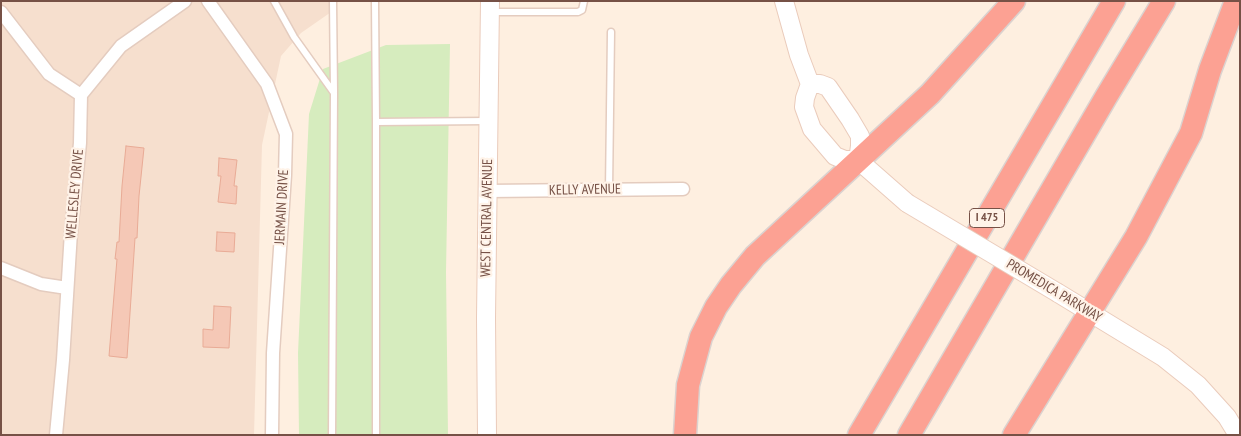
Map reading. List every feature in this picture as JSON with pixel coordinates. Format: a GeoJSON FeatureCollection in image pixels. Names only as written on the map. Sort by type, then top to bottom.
{"type":"FeatureCollection","features":[{"type":"Feature","properties":{"kind":"highway"},"geometry":{"type":"LineString","coordinates":[[686,435],[688,385],[701,337],[716,307],[731,285],[755,256],[930,94],[1014,1]]}},
{"type":"Feature","properties":{"kind":"highway","name":"I 475"},"geometry":{"type":"LineString","coordinates":[[859,435],[1114,1]]}},
{"type":"Feature","properties":{"kind":"highway"},"geometry":{"type":"LineString","coordinates":[[909,435],[1164,1]]}},
{"type":"Feature","properties":{"kind":"highway"},"geometry":{"type":"LineString","coordinates":[[1014,435],[1136,237],[1191,133],[1210,70],[1236,1]]}},
{"type":"Feature","properties":{"kind":"main road"},"geometry":{"type":"LineString","coordinates":[[784,1],[799,56],[810,84],[820,84],[828,87],[860,136],[858,160]]}},
{"type":"Feature","properties":{"kind":"main road","name":"WEST CENTRAL AVENUE"},"geometry":{"type":"LineString","coordinates":[[487,435],[486,191],[490,7]]}},
{"type":"Feature","properties":{"kind":"main road","name":"PROMEDICA PARKWAY"},"geometry":{"type":"LineString","coordinates":[[810,84],[804,107],[812,128],[838,158],[858,160],[907,203],[1162,357],[1198,385],[1227,418],[1238,435]]}},
{"type":"Feature","properties":{"kind":"street"},"geometry":{"type":"LineString","coordinates":[[1,12],[50,74],[81,95],[121,46],[185,1]]}},
{"type":"Feature","properties":{"kind":"street","name":"JERMAIN DRIVE"},"geometry":{"type":"LineString","coordinates":[[208,1],[267,84],[286,134],[273,353],[272,435]]}},
{"type":"Feature","properties":{"kind":"street","name":"WELLESLEY DRIVE"},"geometry":{"type":"LineString","coordinates":[[56,435],[80,143],[81,95]]}},
{"type":"Feature","properties":{"kind":"street","name":"KELLY AVENUE"},"geometry":{"type":"LineString","coordinates":[[486,191],[683,189]]}},
{"type":"Feature","properties":{"kind":"street"},"geometry":{"type":"LineString","coordinates":[[1,268],[41,284],[67,288]]}},
{"type":"Feature","properties":{"kind":"lane"},"geometry":{"type":"LineString","coordinates":[[274,1],[294,37],[334,93]]}},
{"type":"Feature","properties":{"kind":"lane"},"geometry":{"type":"LineString","coordinates":[[332,435],[333,1]]}},
{"type":"Feature","properties":{"kind":"lane"},"geometry":{"type":"LineString","coordinates":[[374,1],[376,435]]}},
{"type":"Feature","properties":{"kind":"lane"},"geometry":{"type":"LineString","coordinates":[[490,7],[578,12],[582,10],[584,1]]}},
{"type":"Feature","properties":{"kind":"lane"},"geometry":{"type":"LineString","coordinates":[[609,190],[611,32]]}},
{"type":"Feature","properties":{"kind":"lane"},"geometry":{"type":"LineString","coordinates":[[376,122],[488,121]]}},
{"type":"Feature","properties":{"kind":"shaded area"},"geometry":{"type":"Polygon","coordinates":[[[1,1],[329,1],[334,10],[301,33],[281,56],[262,145],[254,435],[1,435],[1,1]]]}},
{"type":"Feature","properties":{"kind":"green space"},"geometry":{"type":"Polygon","coordinates":[[[450,44],[446,272],[448,435],[299,435],[298,353],[309,114],[323,69],[386,45],[450,44]]]}},
{"type":"Feature","properties":{"kind":"building"},"geometry":{"type":"Polygon","coordinates":[[[126,146],[144,148],[137,238],[135,238],[127,358],[109,356],[117,259],[115,259],[117,242],[119,242],[126,146]]]}},
{"type":"Feature","properties":{"kind":"building"},"geometry":{"type":"Polygon","coordinates":[[[219,158],[237,160],[234,186],[237,186],[236,204],[218,202],[221,176],[218,176],[219,158]]]}},
{"type":"Feature","properties":{"kind":"building"},"geometry":{"type":"Polygon","coordinates":[[[217,232],[235,233],[234,252],[216,251],[217,232]]]}},
{"type":"Feature","properties":{"kind":"building"},"geometry":{"type":"Polygon","coordinates":[[[214,306],[231,307],[229,348],[203,347],[203,329],[213,330],[214,306]]]}}]}
